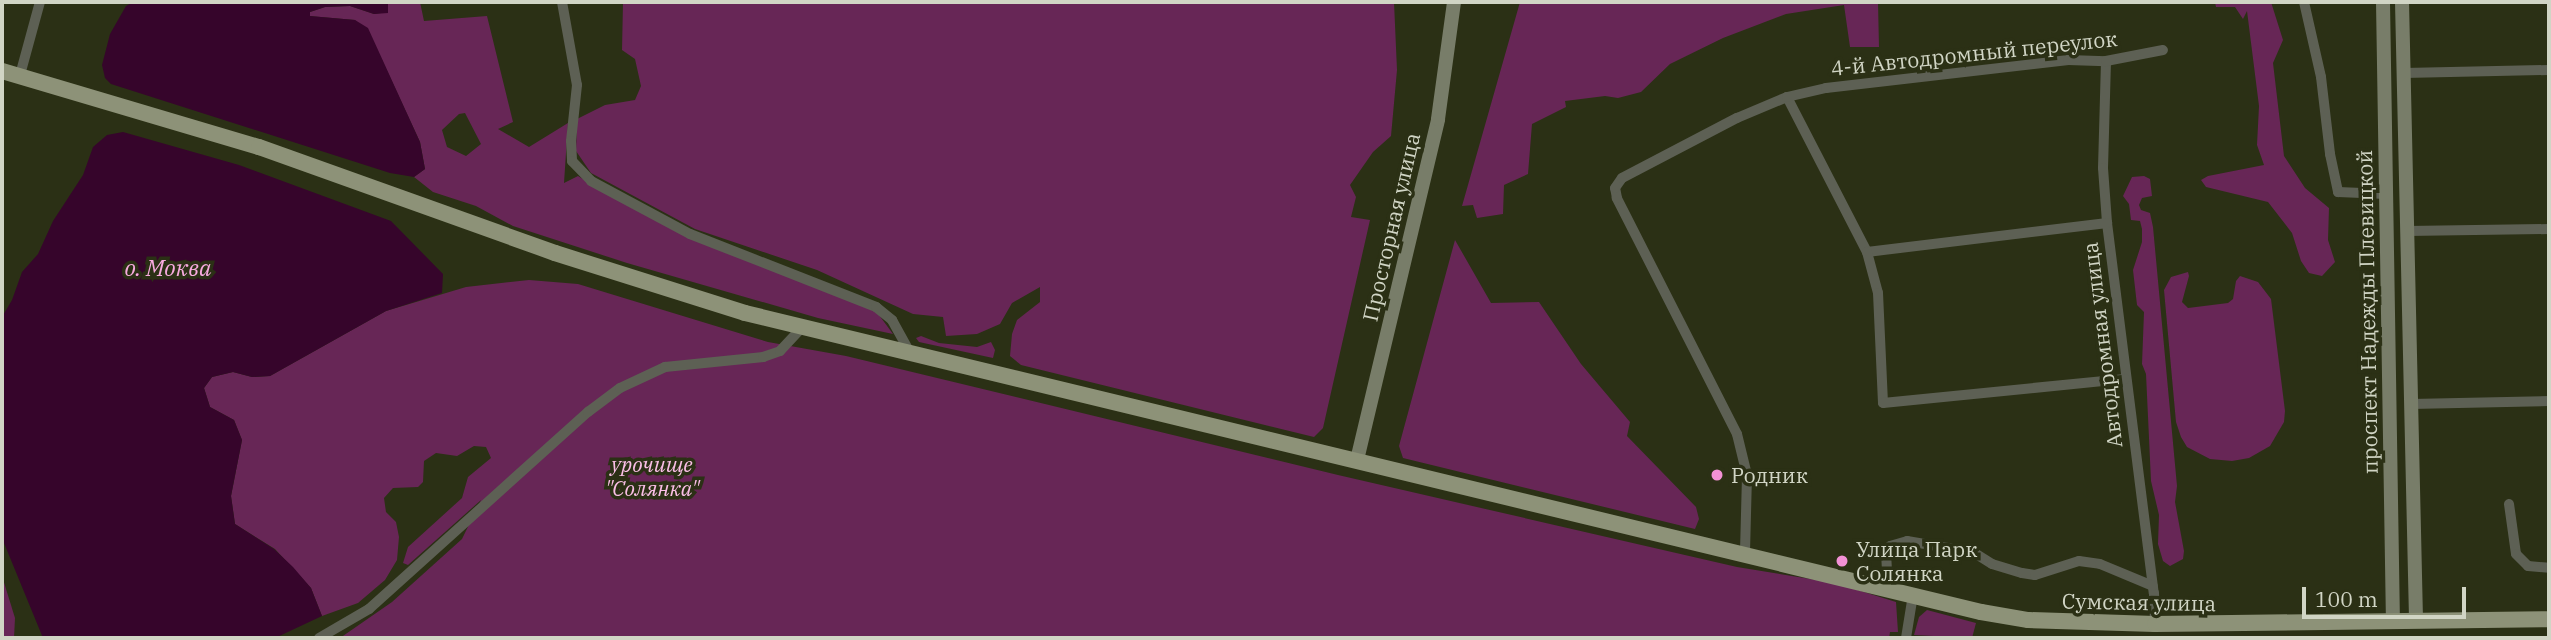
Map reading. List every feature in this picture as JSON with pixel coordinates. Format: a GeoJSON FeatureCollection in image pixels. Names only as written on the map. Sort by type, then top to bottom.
{"type":"FeatureCollection","features":[{"type":"Feature","properties":{"kind":"main road","name":"Просторная улица"},"geometry":{"type":"LineString","coordinates":[[1357,460],[1438,119],[1454,2]]}},
{"type":"Feature","properties":{"kind":"main road","name":"проспект Надежды Плевицкой"},"geometry":{"type":"LineString","coordinates":[[2383,2],[2393,622]]}},
{"type":"Feature","properties":{"kind":"main road","name":"проспект Надежды Плевицкой"},"geometry":{"type":"LineString","coordinates":[[2402,2],[2416,621]]}},
{"type":"Feature","properties":{"kind":"main road","name":"Сумская улица"},"geometry":{"type":"LineString","coordinates":[[2,72],[52,84],[259,147],[467,222],[682,293],[802,327],[1913,595],[2028,620],[2155,624],[2549,620]]}},
{"type":"Feature","properties":{"kind":"street"},"geometry":{"type":"LineString","coordinates":[[20,75],[40,2]]}},
{"type":"Feature","properties":{"kind":"street"},"geometry":{"type":"LineString","coordinates":[[562,2],[577,85],[572,161],[591,181],[690,234],[806,277],[876,307],[892,320],[910,352]]}},
{"type":"Feature","properties":{"kind":"street"},"geometry":{"type":"LineString","coordinates":[[2304,2],[2321,77],[2330,154],[2338,192],[2386,194]]}},
{"type":"Feature","properties":{"kind":"street","name":"4-й Автодромный переулок"},"geometry":{"type":"LineString","coordinates":[[1740,552],[1747,475],[1737,434],[1617,198],[1615,188],[1622,178],[1737,118],[1787,97],[1826,88],[2068,60],[2106,61],[2163,50]]}},
{"type":"Feature","properties":{"kind":"street","name":"Автодромная улица"},"geometry":{"type":"LineString","coordinates":[[2106,61],[2103,168],[2107,223],[2153,586],[2155,624]]}},
{"type":"Feature","properties":{"kind":"street"},"geometry":{"type":"LineString","coordinates":[[2404,72],[2549,69]]}},
{"type":"Feature","properties":{"kind":"street"},"geometry":{"type":"LineString","coordinates":[[1787,97],[1867,252],[1878,293],[1883,402],[2125,379]]}},
{"type":"Feature","properties":{"kind":"street"},"geometry":{"type":"LineString","coordinates":[[1867,252],[2107,223]]}},
{"type":"Feature","properties":{"kind":"street"},"geometry":{"type":"LineString","coordinates":[[2407,231],[2549,229]]}},
{"type":"Feature","properties":{"kind":"street"},"geometry":{"type":"LineString","coordinates":[[318,638],[369,609],[474,512],[620,387],[665,367],[763,357],[780,351],[802,327]]}},
{"type":"Feature","properties":{"kind":"street"},"geometry":{"type":"LineString","coordinates":[[2411,404],[2549,401]]}},
{"type":"Feature","properties":{"kind":"street"},"geometry":{"type":"LineString","coordinates":[[2509,504],[2516,554],[2528,566],[2549,568]]}},
{"type":"Feature","properties":{"kind":"street"},"geometry":{"type":"LineString","coordinates":[[1883,586],[1887,571],[1886,552],[1890,546],[1907,541],[1973,552],[1992,564],[2035,575],[2079,561],[2100,564],[2153,586]]}},
{"type":"Feature","properties":{"kind":"street"},"geometry":{"type":"LineString","coordinates":[[1906,638],[1913,595]]}},
{"type":"Feature","properties":{"kind":"green space"},"geometry":{"type":"Polygon","coordinates":[[[388,2],[420,2],[424,21],[487,16],[513,122],[498,129],[529,147],[568,123],[564,183],[578,176],[610,196],[876,311],[893,334],[818,318],[627,263],[513,226],[476,206],[433,192],[414,177],[425,169],[420,142],[382,60],[355,20],[309,16],[310,12],[325,7],[350,6],[374,14],[388,12],[388,2]],[[465,113],[459,114],[442,130],[447,147],[466,156],[481,144],[465,113]]]}},
{"type":"Feature","properties":{"kind":"green space"},"geometry":{"type":"Polygon","coordinates":[[[623,2],[1394,2],[1397,70],[1391,136],[1373,152],[1350,185],[1356,197],[1351,217],[1370,220],[1323,428],[1314,437],[1021,365],[1010,356],[1012,334],[1017,320],[1040,302],[1040,287],[1012,303],[1000,324],[977,334],[946,336],[943,317],[913,314],[817,270],[695,229],[591,173],[576,151],[577,119],[605,105],[635,100],[641,86],[635,59],[622,50],[623,2]]]}},
{"type":"Feature","properties":{"kind":"green space"},"geometry":{"type":"Polygon","coordinates":[[[1520,2],[1878,2],[1879,47],[1850,47],[1844,5],[1786,14],[1723,38],[1670,64],[1641,92],[1618,98],[1605,96],[1565,101],[1566,107],[1532,124],[1528,174],[1504,185],[1503,214],[1477,218],[1473,205],[1462,206],[1520,2]]]}},
{"type":"Feature","properties":{"kind":"green space"},"geometry":{"type":"Polygon","coordinates":[[[2215,2],[2271,2],[2283,40],[2273,63],[2284,156],[2305,188],[2329,208],[2328,240],[2335,262],[2322,276],[2309,273],[2301,261],[2292,233],[2268,202],[2206,187],[2201,180],[2208,176],[2264,165],[2257,145],[2259,106],[2247,11],[2243,19],[2235,7],[2216,7],[2215,2]]]}},
{"type":"Feature","properties":{"kind":"green space"},"geometry":{"type":"Polygon","coordinates":[[[2144,176],[2150,179],[2152,196],[2142,198],[2139,205],[2141,210],[2150,213],[2153,227],[2177,486],[2175,502],[2184,551],[2183,559],[2170,566],[2163,561],[2158,544],[2159,515],[2151,481],[2146,374],[2142,364],[2144,312],[2137,305],[2133,270],[2142,242],[2142,229],[2140,221],[2131,220],[2129,204],[2123,196],[2132,177],[2144,176]]]}},
{"type":"Feature","properties":{"kind":"green space"},"geometry":{"type":"Polygon","coordinates":[[[1455,240],[1491,303],[1539,302],[1581,364],[1630,422],[1627,436],[1696,507],[1699,519],[1695,529],[1403,458],[1399,446],[1455,240]]]}},
{"type":"Feature","properties":{"kind":"green space"},"geometry":{"type":"Polygon","coordinates":[[[2188,272],[2182,302],[2188,308],[2228,303],[2233,299],[2236,281],[2240,276],[2258,282],[2271,299],[2285,411],[2284,422],[2270,446],[2249,458],[2232,461],[2210,459],[2187,447],[2176,422],[2164,290],[2171,277],[2188,272]]]}},
{"type":"Feature","properties":{"kind":"green space","name":"урочище \"Солянка\""},"geometry":{"type":"Polygon","coordinates":[[[529,280],[578,284],[768,342],[846,356],[1338,475],[1737,567],[1835,583],[1896,602],[1898,632],[1890,632],[1889,638],[340,638],[392,602],[462,539],[481,500],[408,565],[403,563],[408,547],[462,498],[468,477],[491,458],[486,447],[474,446],[457,456],[436,453],[424,461],[423,482],[418,487],[393,488],[384,498],[386,512],[396,522],[399,537],[397,560],[385,580],[358,603],[322,616],[311,588],[275,549],[235,524],[231,496],[242,440],[234,420],[210,407],[204,388],[212,377],[233,372],[252,377],[270,376],[386,311],[466,287],[529,280]]]}},
{"type":"Feature","properties":{"kind":"green space"},"geometry":{"type":"Polygon","coordinates":[[[921,336],[939,343],[977,347],[991,342],[995,350],[993,358],[919,342],[916,338],[921,336]]]}},
{"type":"Feature","properties":{"kind":"green space"},"geometry":{"type":"Polygon","coordinates":[[[2,576],[15,618],[14,638],[2,638],[2,576]]]}},
{"type":"Feature","properties":{"kind":"green space"},"geometry":{"type":"Polygon","coordinates":[[[1927,610],[1976,623],[1972,638],[1914,635],[1919,617],[1927,610]]]}},
{"type":"Feature","properties":{"kind":"water"},"geometry":{"type":"Polygon","coordinates":[[[133,2],[388,2],[388,13],[374,14],[350,6],[325,7],[310,12],[310,16],[355,20],[368,28],[420,142],[425,169],[414,177],[390,173],[111,84],[105,78],[102,65],[110,34],[126,6],[133,2]]]}},
{"type":"Feature","properties":{"kind":"water","name":"о. Моква"},"geometry":{"type":"Polygon","coordinates":[[[123,132],[239,165],[391,221],[443,274],[442,293],[386,311],[270,376],[252,377],[233,372],[212,377],[204,388],[210,407],[234,420],[242,440],[231,496],[235,524],[274,549],[293,567],[311,588],[322,616],[275,638],[43,638],[4,543],[2,317],[12,300],[22,272],[38,254],[53,221],[83,175],[93,147],[107,135],[123,132]]]}},
{"type":"Feature","properties":{"kind":"place","name":"Родник"},"geometry":{"type":"Point","coordinates":[1717,475]}},
{"type":"Feature","properties":{"kind":"place","name":"Улица Парк Солянка"},"geometry":{"type":"Point","coordinates":[1842,561]}}]}
